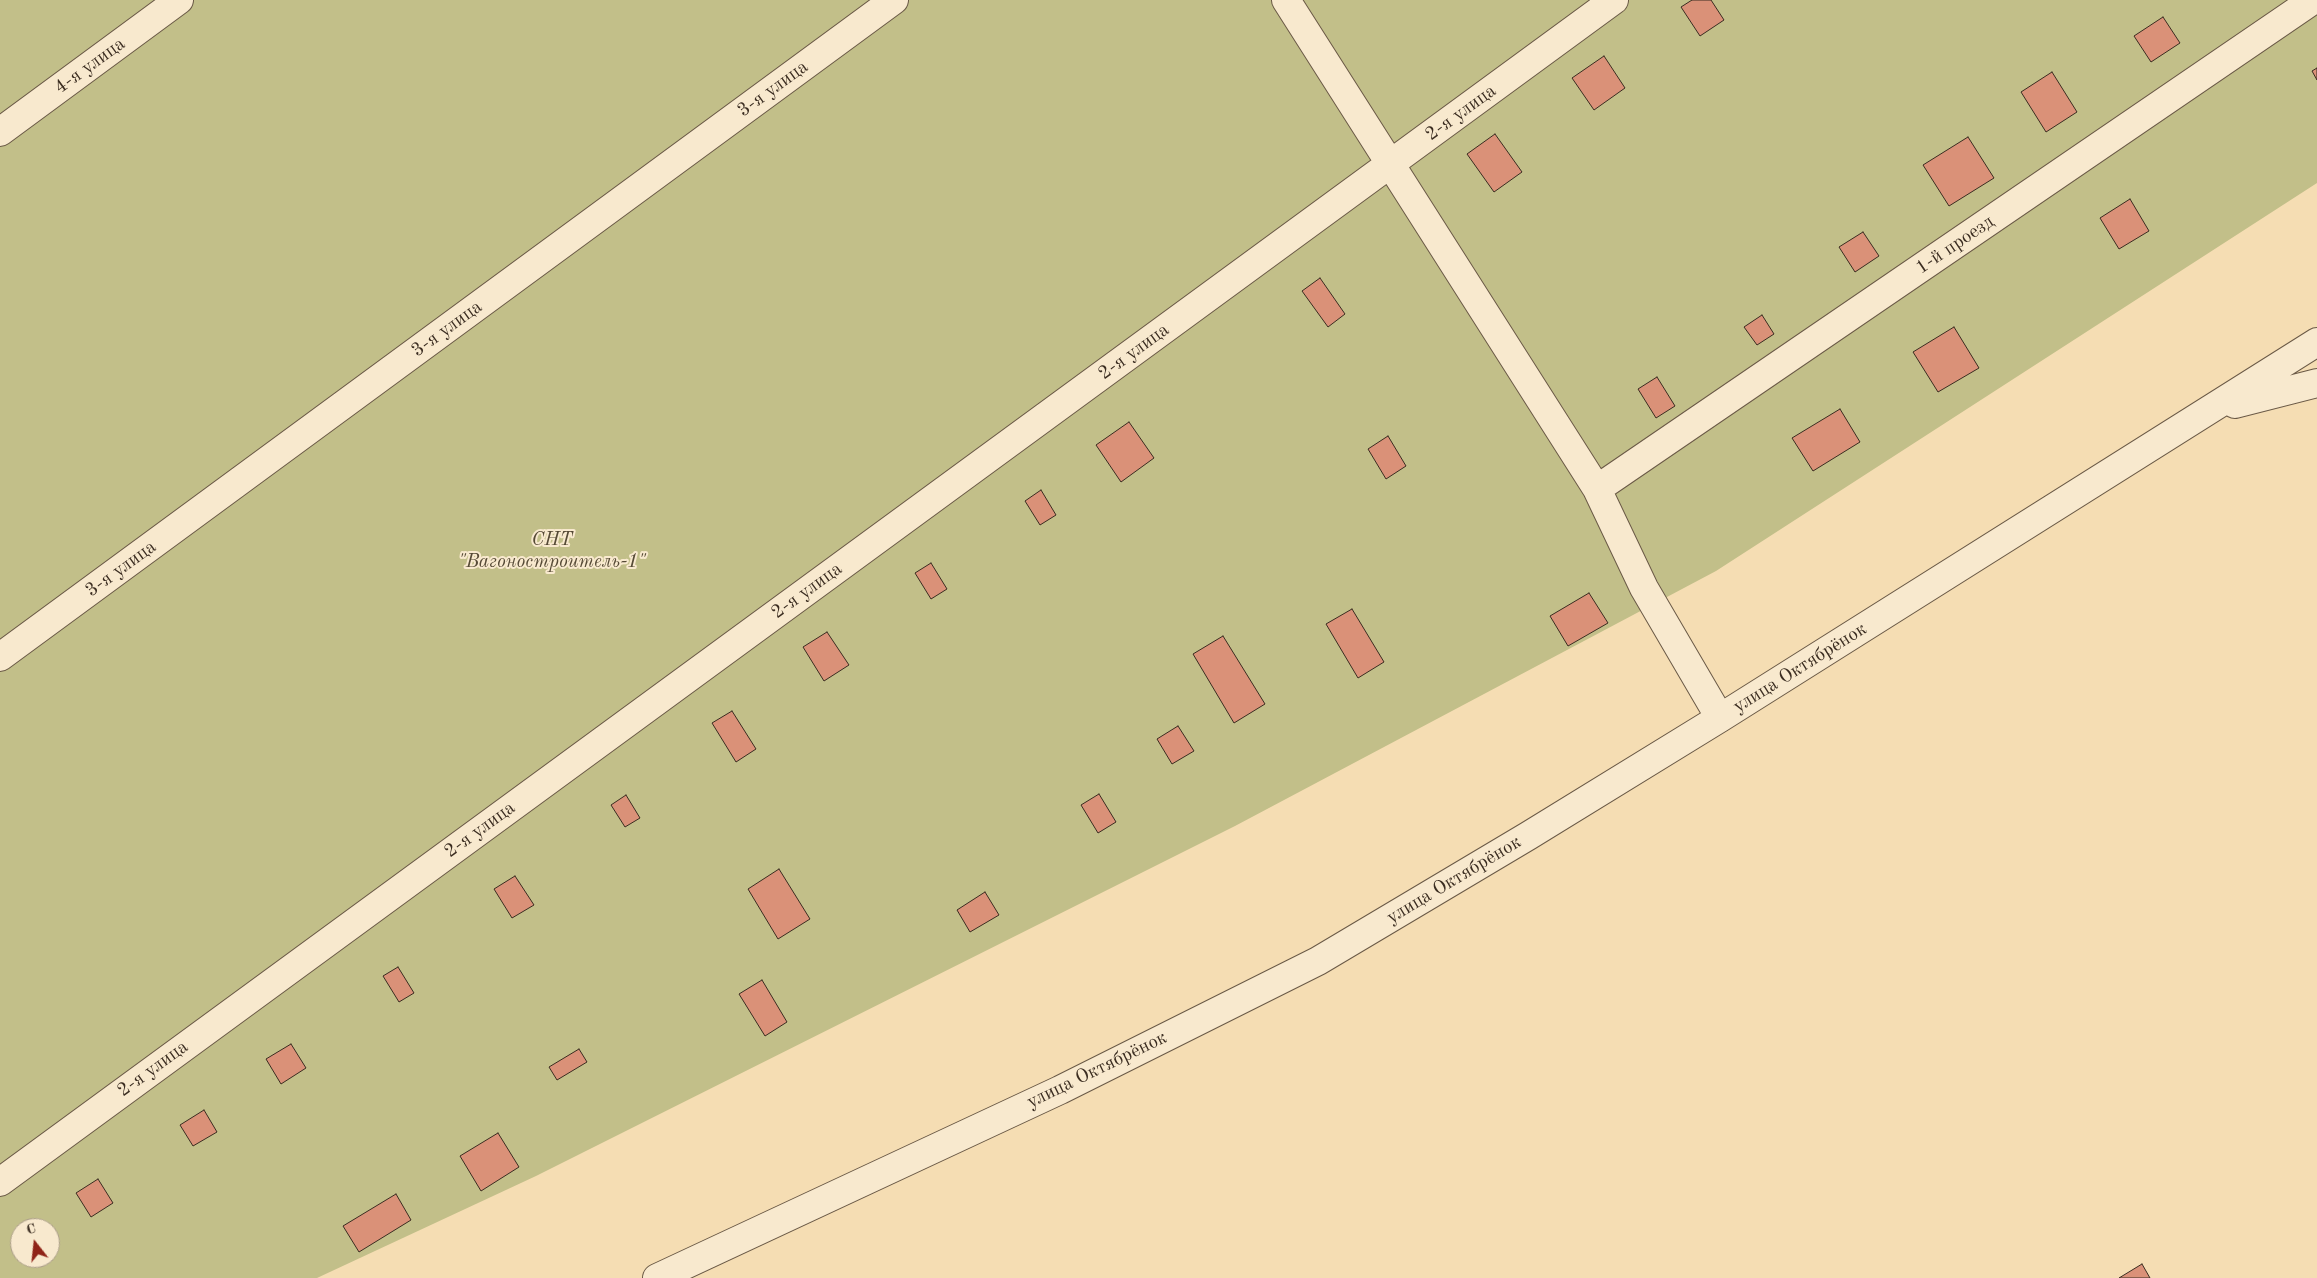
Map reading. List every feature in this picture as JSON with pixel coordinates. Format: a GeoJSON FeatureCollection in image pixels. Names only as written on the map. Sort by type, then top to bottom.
{"type":"FeatureCollection","features":[{"type":"Feature","properties":{"kind":"street","name":"4-я улица"},"geometry":{"type":"LineString","coordinates":[[0,132],[179,0]]}},
{"type":"Feature","properties":{"kind":"street","name":"3-я улица"},"geometry":{"type":"LineString","coordinates":[[0,657],[894,0]]}},
{"type":"Feature","properties":{"kind":"street"},"geometry":{"type":"LineString","coordinates":[[1286,0],[1597,489],[1644,588],[1720,718]]}},
{"type":"Feature","properties":{"kind":"street","name":"2-я улица"},"geometry":{"type":"LineString","coordinates":[[0,1182],[1614,0]]}},
{"type":"Feature","properties":{"kind":"street","name":"1-й проезд"},"geometry":{"type":"LineString","coordinates":[[1597,489],[2313,0]]}},
{"type":"Feature","properties":{"kind":"street","name":"улица Октябрёнок"},"geometry":{"type":"LineString","coordinates":[[657,1278],[1060,1090],[1318,961],[1720,718],[2212,410],[2317,342]]}},
{"type":"Feature","properties":{"kind":"street"},"geometry":{"type":"LineString","coordinates":[[2212,410],[2317,383]]}},
{"type":"Feature","properties":{"kind":"green space","name":"СНТ \"Вагоностроитель-1\""},"geometry":{"type":"Polygon","coordinates":[[[0,0],[2317,0],[2317,183],[1716,571],[1235,826],[536,1176],[317,1278],[0,1278],[0,0]]]}},
{"type":"Feature","properties":{"kind":"building"},"geometry":{"type":"Polygon","coordinates":[[[1692,0],[1711,0],[1724,20],[1700,36],[1681,7],[1692,0]]]}},
{"type":"Feature","properties":{"kind":"building"},"geometry":{"type":"Polygon","coordinates":[[[2163,17],[2180,43],[2151,62],[2134,36],[2163,17]]]}},
{"type":"Feature","properties":{"kind":"building"},"geometry":{"type":"Polygon","coordinates":[[[1604,56],[1625,88],[1594,110],[1572,78],[1604,56]]]}},
{"type":"Feature","properties":{"kind":"building"},"geometry":{"type":"Polygon","coordinates":[[[2317,68],[2317,80],[2312,71],[2317,68]]]}},
{"type":"Feature","properties":{"kind":"building"},"geometry":{"type":"Polygon","coordinates":[[[2052,72],[2077,112],[2046,132],[2021,92],[2052,72]]]}},
{"type":"Feature","properties":{"kind":"building"},"geometry":{"type":"Polygon","coordinates":[[[1495,134],[1522,172],[1494,192],[1467,154],[1495,134]]]}},
{"type":"Feature","properties":{"kind":"building"},"geometry":{"type":"Polygon","coordinates":[[[1968,137],[1994,178],[1949,206],[1923,165],[1968,137]]]}},
{"type":"Feature","properties":{"kind":"building"},"geometry":{"type":"Polygon","coordinates":[[[2130,199],[2149,231],[2119,249],[2100,218],[2130,199]]]}},
{"type":"Feature","properties":{"kind":"building"},"geometry":{"type":"Polygon","coordinates":[[[1863,232],[1879,256],[1855,272],[1839,247],[1863,232]]]}},
{"type":"Feature","properties":{"kind":"building"},"geometry":{"type":"Polygon","coordinates":[[[1320,278],[1345,314],[1328,327],[1302,291],[1320,278]]]}},
{"type":"Feature","properties":{"kind":"building"},"geometry":{"type":"Polygon","coordinates":[[[1762,315],[1774,334],[1757,345],[1744,327],[1762,315]]]}},
{"type":"Feature","properties":{"kind":"building"},"geometry":{"type":"Polygon","coordinates":[[[1954,327],[1979,368],[1938,392],[1913,352],[1954,327]]]}},
{"type":"Feature","properties":{"kind":"building"},"geometry":{"type":"Polygon","coordinates":[[[1657,377],[1675,406],[1656,418],[1638,389],[1657,377]]]}},
{"type":"Feature","properties":{"kind":"building"},"geometry":{"type":"Polygon","coordinates":[[[1840,409],[1860,442],[1813,471],[1792,438],[1840,409]]]}},
{"type":"Feature","properties":{"kind":"building"},"geometry":{"type":"Polygon","coordinates":[[[1129,422],[1154,458],[1121,482],[1096,445],[1129,422]]]}},
{"type":"Feature","properties":{"kind":"building"},"geometry":{"type":"Polygon","coordinates":[[[1388,436],[1406,466],[1386,479],[1368,449],[1388,436]]]}},
{"type":"Feature","properties":{"kind":"building"},"geometry":{"type":"Polygon","coordinates":[[[1041,490],[1056,515],[1040,525],[1025,501],[1041,490]]]}},
{"type":"Feature","properties":{"kind":"building"},"geometry":{"type":"Polygon","coordinates":[[[931,563],[947,589],[931,599],[915,573],[931,563]]]}},
{"type":"Feature","properties":{"kind":"building"},"geometry":{"type":"Polygon","coordinates":[[[1589,593],[1608,623],[1568,646],[1550,616],[1589,593]]]}},
{"type":"Feature","properties":{"kind":"building"},"geometry":{"type":"Polygon","coordinates":[[[1352,609],[1384,662],[1358,678],[1326,624],[1352,609]]]}},
{"type":"Feature","properties":{"kind":"building"},"geometry":{"type":"Polygon","coordinates":[[[827,632],[849,665],[824,681],[803,647],[827,632]]]}},
{"type":"Feature","properties":{"kind":"building"},"geometry":{"type":"Polygon","coordinates":[[[1223,636],[1265,704],[1234,723],[1193,654],[1223,636]]]}},
{"type":"Feature","properties":{"kind":"building"},"geometry":{"type":"Polygon","coordinates":[[[732,711],[756,749],[736,762],[712,723],[732,711]]]}},
{"type":"Feature","properties":{"kind":"building"},"geometry":{"type":"Polygon","coordinates":[[[1178,726],[1194,751],[1172,764],[1157,739],[1178,726]]]}},
{"type":"Feature","properties":{"kind":"building"},"geometry":{"type":"Polygon","coordinates":[[[1099,794],[1116,822],[1098,833],[1081,805],[1099,794]]]}},
{"type":"Feature","properties":{"kind":"building"},"geometry":{"type":"Polygon","coordinates":[[[626,795],[640,818],[625,827],[611,805],[626,795]]]}},
{"type":"Feature","properties":{"kind":"building"},"geometry":{"type":"Polygon","coordinates":[[[779,869],[810,919],[778,939],[748,889],[779,869]]]}},
{"type":"Feature","properties":{"kind":"building"},"geometry":{"type":"Polygon","coordinates":[[[515,876],[534,905],[512,918],[494,889],[515,876]]]}},
{"type":"Feature","properties":{"kind":"building"},"geometry":{"type":"Polygon","coordinates":[[[985,892],[999,915],[970,932],[957,910],[985,892]]]}},
{"type":"Feature","properties":{"kind":"building"},"geometry":{"type":"Polygon","coordinates":[[[398,967],[414,993],[399,1002],[383,976],[398,967]]]}},
{"type":"Feature","properties":{"kind":"building"},"geometry":{"type":"Polygon","coordinates":[[[762,980],[787,1022],[765,1036],[739,994],[762,980]]]}},
{"type":"Feature","properties":{"kind":"building"},"geometry":{"type":"Polygon","coordinates":[[[291,1044],[306,1068],[281,1084],[266,1059],[291,1044]]]}},
{"type":"Feature","properties":{"kind":"building"},"geometry":{"type":"Polygon","coordinates":[[[579,1049],[587,1062],[557,1080],[549,1067],[579,1049]]]}},
{"type":"Feature","properties":{"kind":"building"},"geometry":{"type":"Polygon","coordinates":[[[204,1110],[217,1132],[193,1146],[180,1125],[204,1110]]]}},
{"type":"Feature","properties":{"kind":"building"},"geometry":{"type":"Polygon","coordinates":[[[498,1133],[519,1167],[481,1191],[460,1156],[498,1133]]]}},
{"type":"Feature","properties":{"kind":"building"},"geometry":{"type":"Polygon","coordinates":[[[98,1179],[113,1203],[91,1217],[76,1193],[98,1179]]]}},
{"type":"Feature","properties":{"kind":"building"},"geometry":{"type":"Polygon","coordinates":[[[396,1194],[411,1220],[359,1252],[343,1226],[396,1194]]]}},
{"type":"Feature","properties":{"kind":"building"},"geometry":{"type":"Polygon","coordinates":[[[2142,1264],[2150,1278],[2119,1278],[2142,1264]]]}}]}
